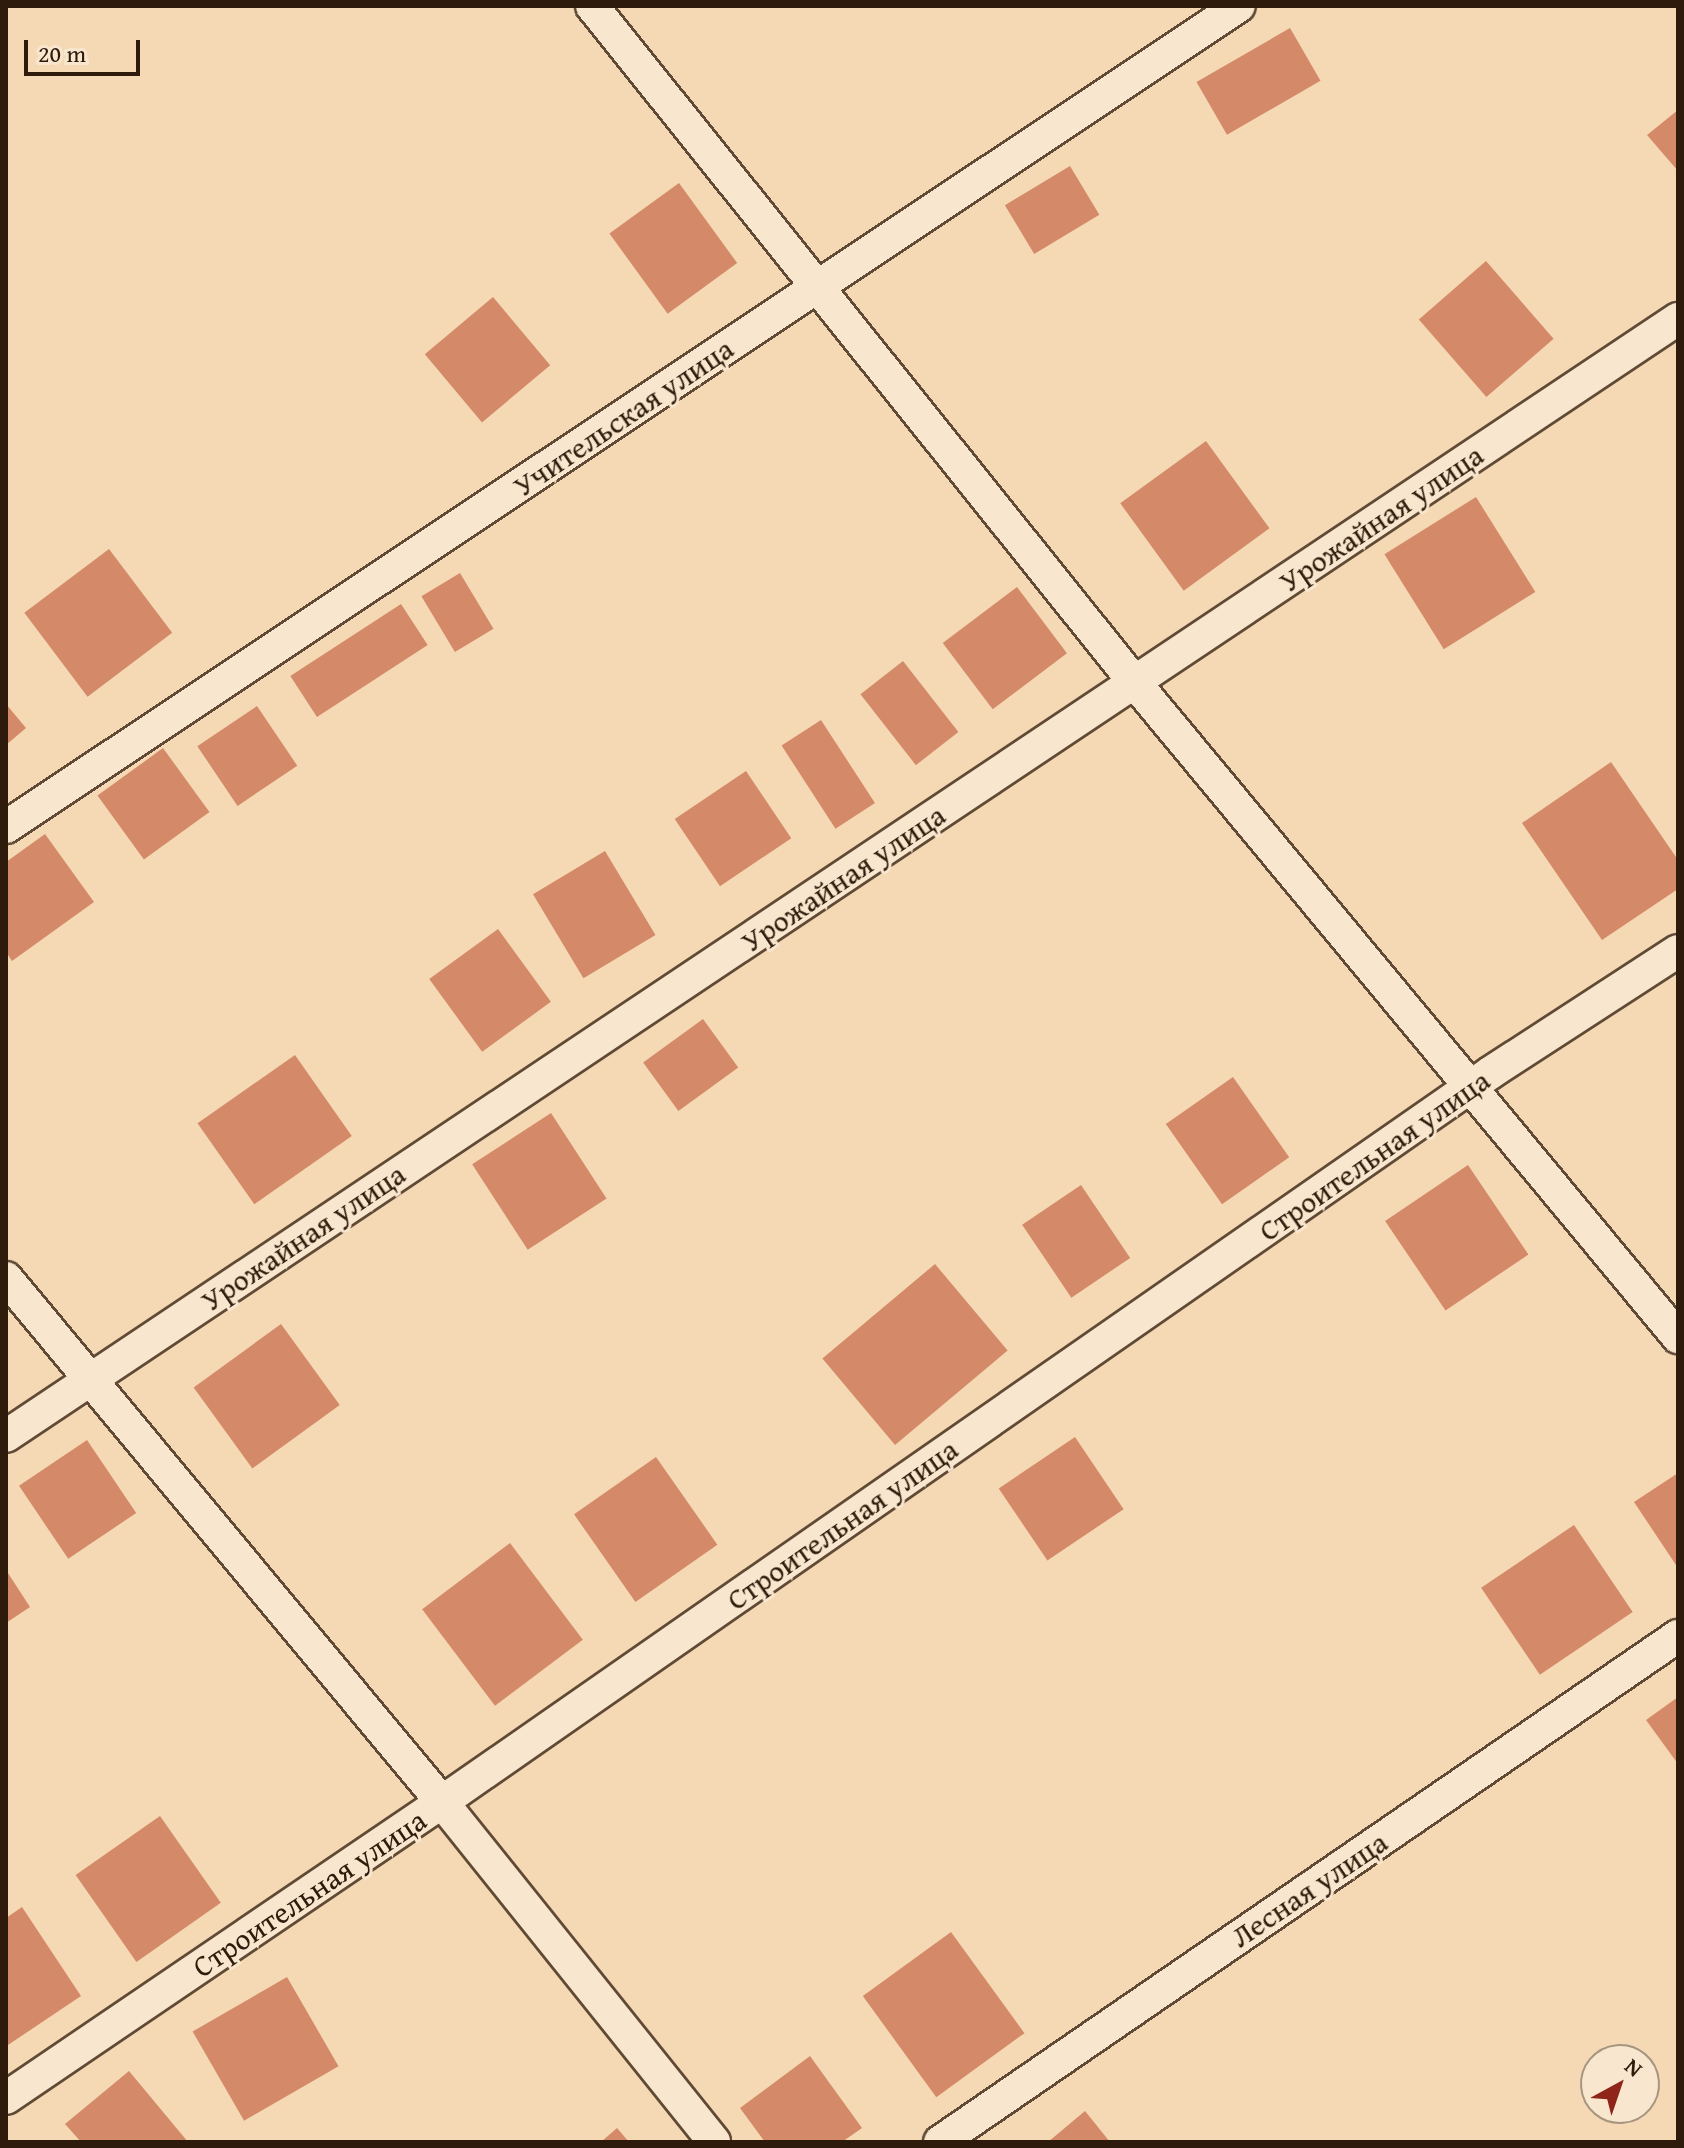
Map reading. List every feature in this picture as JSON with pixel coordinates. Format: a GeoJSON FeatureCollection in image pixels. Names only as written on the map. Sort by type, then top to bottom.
{"type":"FeatureCollection","features":[{"type":"Feature","properties":{"kind":"street"},"geometry":{"type":"LineString","coordinates":[[592,6],[1136,684],[1678,1337]]}},
{"type":"Feature","properties":{"kind":"street","name":"Учительская улица"},"geometry":{"type":"LineString","coordinates":[[6,827],[1239,6]]}},
{"type":"Feature","properties":{"kind":"street","name":"Урожайная улица"},"geometry":{"type":"LineString","coordinates":[[6,1436],[1136,684],[1678,319]]}},
{"type":"Feature","properties":{"kind":"street","name":"Строительная улица"},"geometry":{"type":"LineString","coordinates":[[6,2098],[442,1802],[1471,1087],[1678,951]]}},
{"type":"Feature","properties":{"kind":"street"},"geometry":{"type":"LineString","coordinates":[[6,1278],[442,1802],[714,2142]]}},
{"type":"Feature","properties":{"kind":"street","name":"Лесная улица"},"geometry":{"type":"LineString","coordinates":[[940,2142],[1678,1636]]}},
{"type":"Feature","properties":{"kind":"building"},"geometry":{"type":"Polygon","coordinates":[[[1290,28],[1320,81],[1227,135],[1196,82],[1290,28]]]}},
{"type":"Feature","properties":{"kind":"building"},"geometry":{"type":"Polygon","coordinates":[[[1678,110],[1678,171],[1647,135],[1678,110]]]}},
{"type":"Feature","properties":{"kind":"building"},"geometry":{"type":"Polygon","coordinates":[[[1070,166],[1099,215],[1034,254],[1005,205],[1070,166]]]}},
{"type":"Feature","properties":{"kind":"building"},"geometry":{"type":"Polygon","coordinates":[[[679,183],[737,263],[668,314],[609,234],[679,183]]]}},
{"type":"Feature","properties":{"kind":"building"},"geometry":{"type":"Polygon","coordinates":[[[1486,261],[1554,339],[1486,397],[1419,319],[1486,261]]]}},
{"type":"Feature","properties":{"kind":"building"},"geometry":{"type":"Polygon","coordinates":[[[493,297],[550,365],[482,422],[425,354],[493,297]]]}},
{"type":"Feature","properties":{"kind":"building"},"geometry":{"type":"Polygon","coordinates":[[[1206,441],[1269,528],[1184,591],[1120,503],[1206,441]]]}},
{"type":"Feature","properties":{"kind":"building"},"geometry":{"type":"Polygon","coordinates":[[[1476,497],[1535,592],[1444,649],[1384,554],[1476,497]]]}},
{"type":"Feature","properties":{"kind":"building"},"geometry":{"type":"Polygon","coordinates":[[[109,549],[172,633],[88,697],[24,613],[109,549]]]}},
{"type":"Feature","properties":{"kind":"building"},"geometry":{"type":"Polygon","coordinates":[[[460,573],[493,629],[455,652],[421,596],[460,573]]]}},
{"type":"Feature","properties":{"kind":"building"},"geometry":{"type":"Polygon","coordinates":[[[1017,587],[1067,653],[993,709],[943,643],[1017,587]]]}},
{"type":"Feature","properties":{"kind":"building"},"geometry":{"type":"Polygon","coordinates":[[[401,604],[428,645],[317,717],[290,676],[401,604]]]}},
{"type":"Feature","properties":{"kind":"building"},"geometry":{"type":"Polygon","coordinates":[[[903,661],[958,732],[916,765],[860,694],[903,661]]]}},
{"type":"Feature","properties":{"kind":"building"},"geometry":{"type":"Polygon","coordinates":[[[6,704],[26,728],[6,745],[6,704]]]}},
{"type":"Feature","properties":{"kind":"building"},"geometry":{"type":"Polygon","coordinates":[[[257,706],[297,766],[238,806],[197,746],[257,706]]]}},
{"type":"Feature","properties":{"kind":"building"},"geometry":{"type":"Polygon","coordinates":[[[821,720],[875,803],[836,829],[782,746],[821,720]]]}},
{"type":"Feature","properties":{"kind":"building"},"geometry":{"type":"Polygon","coordinates":[[[163,748],[209,812],[144,860],[97,796],[163,748]]]}},
{"type":"Feature","properties":{"kind":"building"},"geometry":{"type":"Polygon","coordinates":[[[1611,762],[1678,860],[1678,889],[1602,940],[1522,823],[1611,762]]]}},
{"type":"Feature","properties":{"kind":"building"},"geometry":{"type":"Polygon","coordinates":[[[746,771],[791,838],[720,886],[675,819],[746,771]]]}},
{"type":"Feature","properties":{"kind":"building"},"geometry":{"type":"Polygon","coordinates":[[[45,834],[94,902],[12,961],[6,952],[6,862],[45,834]]]}},
{"type":"Feature","properties":{"kind":"building"},"geometry":{"type":"Polygon","coordinates":[[[605,851],[655,935],[583,978],[533,894],[605,851]]]}},
{"type":"Feature","properties":{"kind":"building"},"geometry":{"type":"Polygon","coordinates":[[[498,929],[551,1002],[482,1052],[429,979],[498,929]]]}},
{"type":"Feature","properties":{"kind":"building"},"geometry":{"type":"Polygon","coordinates":[[[703,1019],[738,1068],[678,1111],[643,1062],[703,1019]]]}},
{"type":"Feature","properties":{"kind":"building"},"geometry":{"type":"Polygon","coordinates":[[[295,1055],[352,1136],[254,1204],[198,1123],[295,1055]]]}},
{"type":"Feature","properties":{"kind":"building"},"geometry":{"type":"Polygon","coordinates":[[[1233,1077],[1289,1157],[1222,1204],[1166,1124],[1233,1077]]]}},
{"type":"Feature","properties":{"kind":"building"},"geometry":{"type":"Polygon","coordinates":[[[551,1113],[607,1199],[528,1250],[472,1164],[551,1113]]]}},
{"type":"Feature","properties":{"kind":"building"},"geometry":{"type":"Polygon","coordinates":[[[1468,1165],[1528,1255],[1445,1310],[1385,1221],[1468,1165]]]}},
{"type":"Feature","properties":{"kind":"building"},"geometry":{"type":"Polygon","coordinates":[[[1081,1185],[1130,1258],[1071,1298],[1022,1225],[1081,1185]]]}},
{"type":"Feature","properties":{"kind":"building"},"geometry":{"type":"Polygon","coordinates":[[[935,1264],[1008,1351],[895,1445],[822,1358],[935,1264]]]}},
{"type":"Feature","properties":{"kind":"building"},"geometry":{"type":"Polygon","coordinates":[[[281,1324],[340,1405],[252,1468],[194,1387],[281,1324]]]}},
{"type":"Feature","properties":{"kind":"building"},"geometry":{"type":"Polygon","coordinates":[[[1075,1437],[1124,1509],[1047,1561],[999,1488],[1075,1437]]]}},
{"type":"Feature","properties":{"kind":"building"},"geometry":{"type":"Polygon","coordinates":[[[87,1440],[136,1513],[68,1559],[19,1486],[87,1440]]]}},
{"type":"Feature","properties":{"kind":"building"},"geometry":{"type":"Polygon","coordinates":[[[656,1457],[717,1545],[635,1602],[574,1514],[656,1457]]]}},
{"type":"Feature","properties":{"kind":"building"},"geometry":{"type":"Polygon","coordinates":[[[1678,1473],[1678,1568],[1634,1502],[1678,1473]]]}},
{"type":"Feature","properties":{"kind":"building"},"geometry":{"type":"Polygon","coordinates":[[[1574,1525],[1633,1612],[1540,1675],[1481,1588],[1574,1525]]]}},
{"type":"Feature","properties":{"kind":"building"},"geometry":{"type":"Polygon","coordinates":[[[510,1543],[583,1640],[495,1706],[422,1609],[510,1543]]]}},
{"type":"Feature","properties":{"kind":"building"},"geometry":{"type":"Polygon","coordinates":[[[6,1570],[30,1607],[6,1623],[6,1570]]]}},
{"type":"Feature","properties":{"kind":"building"},"geometry":{"type":"Polygon","coordinates":[[[1678,1697],[1678,1764],[1646,1720],[1678,1697]]]}},
{"type":"Feature","properties":{"kind":"building"},"geometry":{"type":"Polygon","coordinates":[[[160,1816],[221,1903],[136,1962],[76,1875],[160,1816]]]}},
{"type":"Feature","properties":{"kind":"building"},"geometry":{"type":"Polygon","coordinates":[[[22,1907],[81,1996],[8,2045],[6,1918],[22,1907]]]}},
{"type":"Feature","properties":{"kind":"building"},"geometry":{"type":"Polygon","coordinates":[[[951,1932],[1024,2033],[936,2097],[863,1996],[951,1932]]]}},
{"type":"Feature","properties":{"kind":"building"},"geometry":{"type":"Polygon","coordinates":[[[287,1977],[338,2066],[244,2121],[193,2032],[287,1977]]]}},
{"type":"Feature","properties":{"kind":"building"},"geometry":{"type":"Polygon","coordinates":[[[810,2056],[862,2128],[842,2142],[765,2142],[740,2108],[810,2056]]]}},
{"type":"Feature","properties":{"kind":"building"},"geometry":{"type":"Polygon","coordinates":[[[129,2071],[188,2142],[81,2142],[65,2124],[129,2071]]]}},
{"type":"Feature","properties":{"kind":"building"},"geometry":{"type":"Polygon","coordinates":[[[1085,2111],[1110,2142],[1048,2142],[1085,2111]]]}},
{"type":"Feature","properties":{"kind":"building"},"geometry":{"type":"Polygon","coordinates":[[[617,2128],[629,2142],[601,2142],[617,2128]]]}}]}
